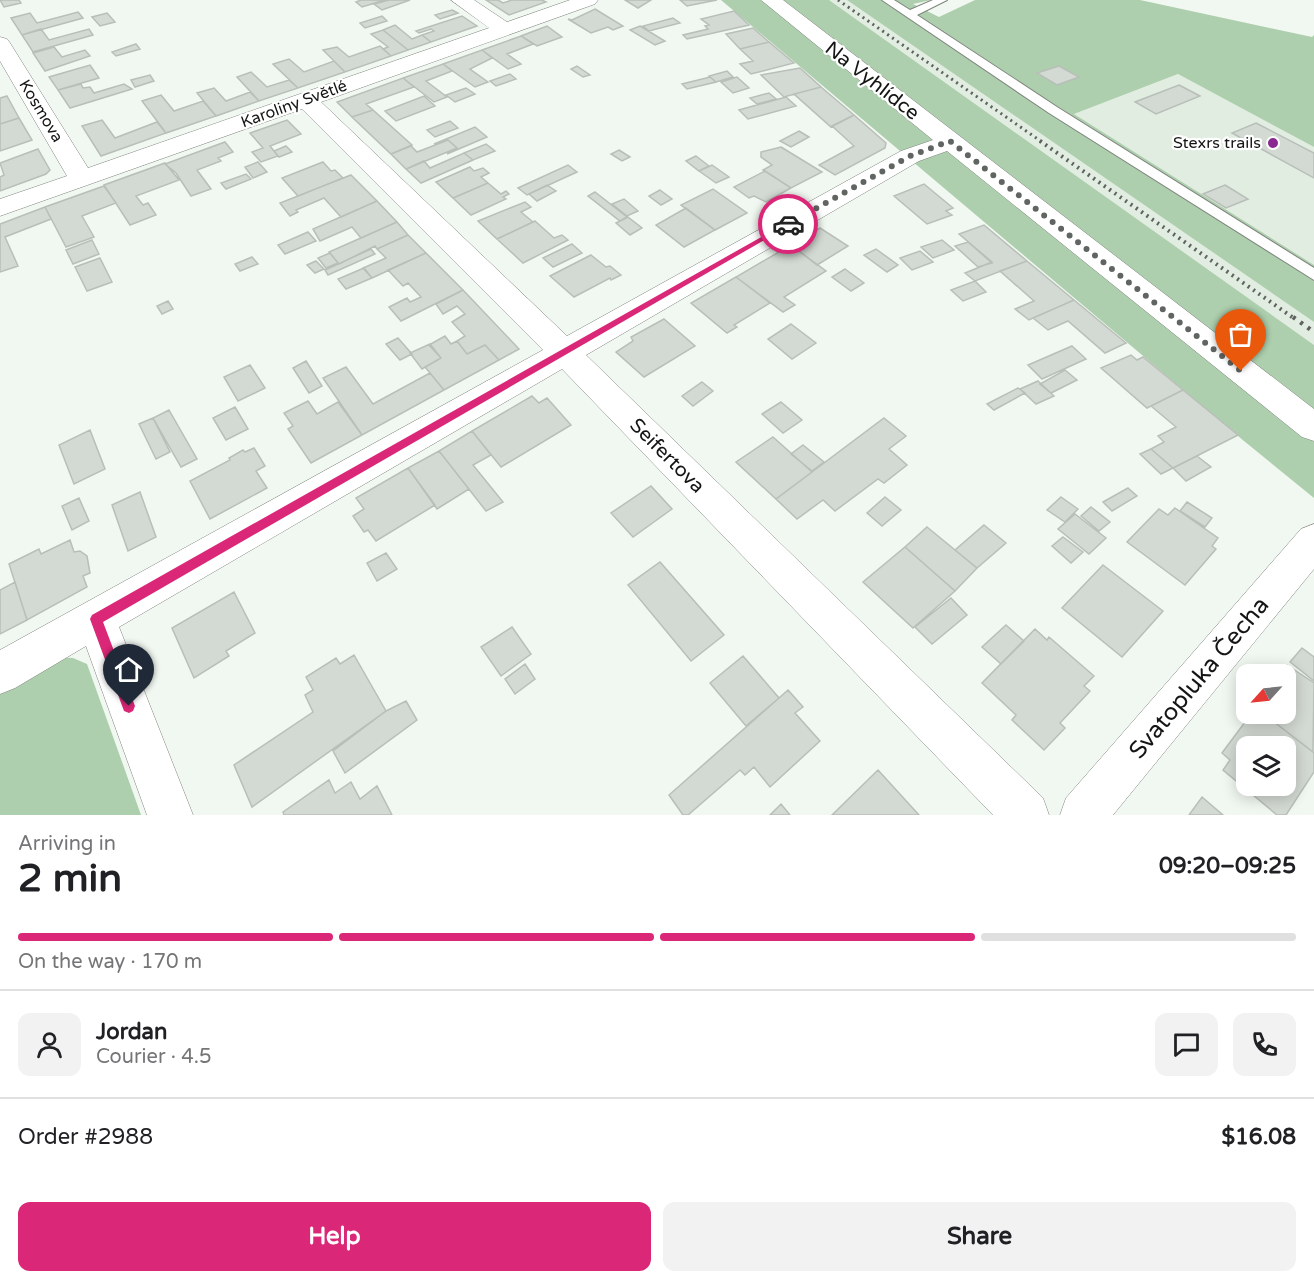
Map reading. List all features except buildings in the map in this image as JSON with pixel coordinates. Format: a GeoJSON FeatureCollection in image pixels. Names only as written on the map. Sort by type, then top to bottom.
{"type":"FeatureCollection","features":[{"type":"Feature","properties":{"kind":"street"},"geometry":{"type":"LineString","coordinates":[[461,0],[504,29]]}},
{"type":"Feature","properties":{"kind":"street","name":"Karoliny Světlé"},"geometry":{"type":"LineString","coordinates":[[0,208],[588,0]]}},
{"type":"Feature","properties":{"kind":"street","name":"Na Vyhlídce"},"geometry":{"type":"LineString","coordinates":[[771,0],[1314,428]]}},
{"type":"Feature","properties":{"kind":"street","name":"Kosmova"},"geometry":{"type":"LineString","coordinates":[[0,43],[82,179]]}},
{"type":"Feature","properties":{"kind":"street","name":"Seifertova"},"geometry":{"type":"LineString","coordinates":[[306,100],[563,351],[1026,815]]}},
{"type":"Feature","properties":{"kind":"street"},"geometry":{"type":"LineString","coordinates":[[0,673],[563,351],[910,156],[950,141]]}},
{"type":"Feature","properties":{"kind":"street","name":"Svatopluka Čecha"},"geometry":{"type":"LineString","coordinates":[[1083,815],[1314,541]]}},
{"type":"Feature","properties":{"kind":"street"},"geometry":{"type":"LineString","coordinates":[[96,619],[170,815]]}},
{"type":"Feature","properties":{"kind":"lane"},"geometry":{"type":"LineString","coordinates":[[887,0],[1063,116],[1314,275]]}},
{"type":"Feature","properties":{"kind":"lane"},"geometry":{"type":"LineString","coordinates":[[910,14],[942,0]]}},
{"type":"Feature","properties":{"kind":"shaded area"},"geometry":{"type":"Polygon","coordinates":[[[829,0],[847,0],[1314,322],[1314,345],[829,0]]]}},
{"type":"Feature","properties":{"kind":"shaded area"},"geometry":{"type":"Polygon","coordinates":[[[1178,74],[1314,147],[1314,265],[1074,114],[1178,74]]]}},
{"type":"Feature","properties":{"kind":"green space"},"geometry":{"type":"Polygon","coordinates":[[[721,0],[829,0],[1314,345],[1314,498],[1244,441],[721,0]]]}},
{"type":"Feature","properties":{"kind":"green space"},"geometry":{"type":"Polygon","coordinates":[[[847,0],[931,0],[913,4],[939,17],[975,0],[1140,0],[1312,37],[1314,35],[1314,147],[1178,74],[1074,114],[1314,265],[1314,322],[847,0]]]}},
{"type":"Feature","properties":{"kind":"green space"},"geometry":{"type":"Polygon","coordinates":[[[55,657],[73,658],[87,664],[141,815],[0,815],[0,688],[55,657]]]}},
{"type":"Feature","properties":{"kind":"railway"},"geometry":{"type":"LineString","coordinates":[[838,0],[1042,142]]}},
{"type":"Feature","properties":{"kind":"railway"},"geometry":{"type":"LineString","coordinates":[[1040,141],[1295,319]]}},
{"type":"Feature","properties":{"kind":"railway"},"geometry":{"type":"LineString","coordinates":[[1293,317],[1314,332]]}},
{"type":"Feature","properties":{"kind":"way so far"},"geometry":{"type":"LineString","coordinates":[[788,224],[910,156],[950,141],[1241,371]]}},
{"type":"Feature","properties":{"kind":"place","name":"Stexrs trails"},"geometry":{"type":"Point","coordinates":[1273,143]}},
{"type":"Feature","properties":{"kind":"route"},"geometry":{"type":"LineString","coordinates":[[129,706],[96,619],[788,224]]}}]}
